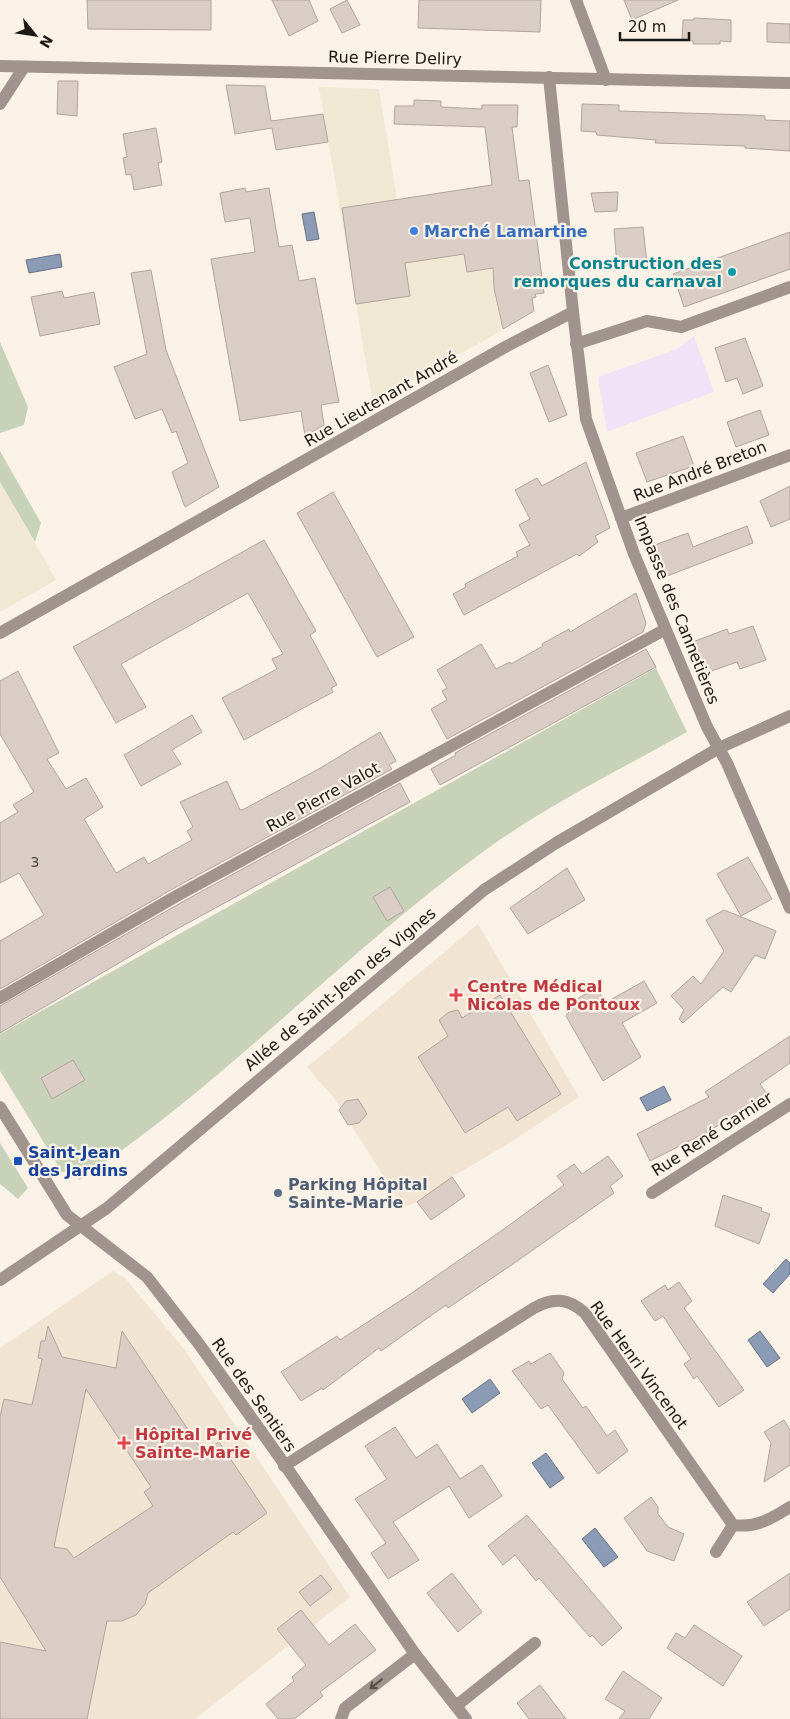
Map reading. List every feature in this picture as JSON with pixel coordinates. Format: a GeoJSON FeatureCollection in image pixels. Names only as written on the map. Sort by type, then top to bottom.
{"type":"FeatureCollection","features":[{"type":"Feature","properties":{"kind":"street"},"geometry":{"type":"LineString","coordinates":[[576,0],[606,80]]}},
{"type":"Feature","properties":{"kind":"street","name":"Rue Pierre Deliry"},"geometry":{"type":"LineString","coordinates":[[0,66],[549,77],[606,80],[790,82]]}},
{"type":"Feature","properties":{"kind":"street"},"geometry":{"type":"LineString","coordinates":[[0,104],[24,67]]}},
{"type":"Feature","properties":{"kind":"street"},"geometry":{"type":"LineString","coordinates":[[549,77],[573,312]]}},
{"type":"Feature","properties":{"kind":"street"},"geometry":{"type":"LineString","coordinates":[[576,344],[647,321],[681,327],[790,288]]}},
{"type":"Feature","properties":{"kind":"street","name":"Impasse des Cannetières"},"geometry":{"type":"LineString","coordinates":[[573,312],[586,418],[622,518],[664,630],[790,908]]}},
{"type":"Feature","properties":{"kind":"street","name":"Rue Lieutenant André"},"geometry":{"type":"LineString","coordinates":[[0,633],[507,346],[573,312]]}},
{"type":"Feature","properties":{"kind":"street","name":"Rue André Breton"},"geometry":{"type":"LineString","coordinates":[[622,518],[790,455]]}},
{"type":"Feature","properties":{"kind":"street","name":"Rue Pierre Valot"},"geometry":{"type":"LineString","coordinates":[[0,998],[189,889],[664,630]]}},
{"type":"Feature","properties":{"kind":"street","name":"Allée de Saint-Jean des Vignes"},"geometry":{"type":"LineString","coordinates":[[0,1280],[107,1208],[484,890],[556,844],[719,748],[790,716]]}},
{"type":"Feature","properties":{"kind":"street","name":"Rue René Garnier"},"geometry":{"type":"LineString","coordinates":[[652,1193],[790,1104]]}},
{"type":"Feature","properties":{"kind":"street","name":"Rue des Sentiers"},"geometry":{"type":"LineString","coordinates":[[0,1107],[67,1215],[152,1283],[204,1352],[415,1654],[466,1719]]}},
{"type":"Feature","properties":{"kind":"street","name":"Rue Henri Vincenot"},"geometry":{"type":"LineString","coordinates":[[284,1466],[544,1302],[561,1300],[574,1304],[585,1313],[733,1525]]}},
{"type":"Feature","properties":{"kind":"street"},"geometry":{"type":"LineString","coordinates":[[716,1552],[733,1525],[746,1527],[760,1524],[790,1507]]}},
{"type":"Feature","properties":{"kind":"street"},"geometry":{"type":"LineString","coordinates":[[456,1706],[535,1643]]}},
{"type":"Feature","properties":{"kind":"street"},"geometry":{"type":"LineString","coordinates":[[341,1719],[345,1708],[415,1654]]}},
{"type":"Feature","properties":{"kind":"shaded area"},"geometry":{"type":"Polygon","coordinates":[[[319,87],[379,89],[397,200],[479,187],[501,331],[373,403],[319,87]]]}},
{"type":"Feature","properties":{"kind":"shaded area"},"geometry":{"type":"Polygon","coordinates":[[[694,336],[714,392],[607,432],[598,377],[677,349],[694,336]]]}},
{"type":"Feature","properties":{"kind":"shaded area"},"geometry":{"type":"Polygon","coordinates":[[[0,482],[56,580],[0,612],[0,482]]]}},
{"type":"Feature","properties":{"kind":"shaded area","name":"Centre Médical Nicolas de Pontoux"},"geometry":{"type":"Polygon","coordinates":[[[478,924],[579,1097],[514,1140],[452,1177],[417,1202],[403,1208],[335,1099],[307,1067],[478,924]]]}},
{"type":"Feature","properties":{"kind":"shaded area","name":"Hôpital Privé Sainte-Marie"},"geometry":{"type":"Polygon","coordinates":[[[113,1271],[125,1278],[184,1349],[350,1597],[195,1719],[0,1719],[0,1348],[113,1271]]]}},
{"type":"Feature","properties":{"kind":"green space"},"geometry":{"type":"Polygon","coordinates":[[[0,342],[28,407],[24,425],[0,433],[0,342]]]}},
{"type":"Feature","properties":{"kind":"green space"},"geometry":{"type":"Polygon","coordinates":[[[0,451],[41,523],[35,542],[0,482],[0,451]]]}},
{"type":"Feature","properties":{"kind":"green space"},"geometry":{"type":"Polygon","coordinates":[[[656,668],[687,732],[530,820],[480,854],[429,893],[233,1062],[132,1143],[79,1180],[72,1171],[62,1172],[0,1071],[0,1034],[656,668]]]}},
{"type":"Feature","properties":{"kind":"green space"},"geometry":{"type":"Polygon","coordinates":[[[0,1143],[28,1188],[18,1199],[0,1184],[0,1143]]]}},
{"type":"Feature","properties":{"kind":"water"},"geometry":{"type":"Polygon","coordinates":[[[314,212],[319,239],[307,241],[302,214],[314,212]]]}},
{"type":"Feature","properties":{"kind":"water"},"geometry":{"type":"Polygon","coordinates":[[[60,254],[62,267],[29,273],[26,260],[60,254]]]}},
{"type":"Feature","properties":{"kind":"water"},"geometry":{"type":"Polygon","coordinates":[[[664,1086],[671,1100],[647,1111],[640,1098],[664,1086]]]}},
{"type":"Feature","properties":{"kind":"water"},"geometry":{"type":"Polygon","coordinates":[[[786,1259],[790,1263],[790,1274],[773,1293],[763,1284],[786,1259]]]}},
{"type":"Feature","properties":{"kind":"water"},"geometry":{"type":"Polygon","coordinates":[[[760,1331],[780,1358],[767,1367],[748,1340],[760,1331]]]}},
{"type":"Feature","properties":{"kind":"water"},"geometry":{"type":"Polygon","coordinates":[[[490,1379],[500,1393],[472,1413],[462,1399],[490,1379]]]}},
{"type":"Feature","properties":{"kind":"water"},"geometry":{"type":"Polygon","coordinates":[[[546,1453],[564,1478],[550,1488],[532,1463],[546,1453]]]}},
{"type":"Feature","properties":{"kind":"water"},"geometry":{"type":"Polygon","coordinates":[[[595,1528],[618,1557],[604,1567],[582,1539],[595,1528]]]}},
{"type":"Feature","properties":{"kind":"building"},"geometry":{"type":"Polygon","coordinates":[[[87,0],[211,0],[211,30],[88,29],[87,0]]]}},
{"type":"Feature","properties":{"kind":"building"},"geometry":{"type":"Polygon","coordinates":[[[272,0],[309,0],[318,21],[289,36],[272,0]]]}},
{"type":"Feature","properties":{"kind":"building"},"geometry":{"type":"Polygon","coordinates":[[[347,0],[360,25],[342,33],[330,9],[347,0]]]}},
{"type":"Feature","properties":{"kind":"building"},"geometry":{"type":"Polygon","coordinates":[[[419,0],[541,0],[540,32],[418,28],[419,0]]]}},
{"type":"Feature","properties":{"kind":"building"},"geometry":{"type":"Polygon","coordinates":[[[624,0],[678,0],[632,20],[624,0]]]}},
{"type":"Feature","properties":{"kind":"building"},"geometry":{"type":"Polygon","coordinates":[[[694,18],[731,20],[731,42],[720,41],[720,44],[693,44],[693,41],[682,40],[683,20],[693,20],[694,18]]]}},
{"type":"Feature","properties":{"kind":"building"},"geometry":{"type":"Polygon","coordinates":[[[767,23],[790,24],[790,43],[767,42],[767,23]]]}},
{"type":"Feature","properties":{"kind":"building"},"geometry":{"type":"Polygon","coordinates":[[[58,81],[78,81],[77,116],[57,114],[58,81]]]}},
{"type":"Feature","properties":{"kind":"building"},"geometry":{"type":"Polygon","coordinates":[[[226,85],[265,86],[271,121],[323,114],[328,142],[276,150],[272,128],[235,134],[226,85]]]}},
{"type":"Feature","properties":{"kind":"building"},"geometry":{"type":"Polygon","coordinates":[[[414,100],[441,101],[441,107],[482,109],[482,105],[518,105],[517,127],[512,127],[519,181],[529,180],[544,293],[535,294],[536,297],[532,298],[534,311],[503,329],[494,288],[493,268],[467,272],[464,254],[405,263],[410,296],[356,304],[342,208],[492,185],[485,127],[394,124],[395,106],[414,106],[414,100]]]}},
{"type":"Feature","properties":{"kind":"building"},"geometry":{"type":"Polygon","coordinates":[[[582,104],[619,105],[619,111],[750,115],[765,116],[765,120],[790,121],[790,151],[745,148],[745,146],[655,143],[656,140],[597,135],[596,132],[581,131],[582,104]]]}},
{"type":"Feature","properties":{"kind":"building"},"geometry":{"type":"Polygon","coordinates":[[[156,128],[162,162],[158,163],[162,185],[134,190],[131,174],[126,175],[123,158],[127,157],[123,134],[156,128]]]}},
{"type":"Feature","properties":{"kind":"building"},"geometry":{"type":"Polygon","coordinates":[[[245,188],[246,192],[269,188],[279,247],[292,245],[299,281],[315,278],[339,402],[321,405],[324,425],[305,436],[301,411],[240,421],[211,259],[255,252],[250,218],[225,222],[220,193],[245,188]]]}},
{"type":"Feature","properties":{"kind":"building"},"geometry":{"type":"Polygon","coordinates":[[[618,192],[617,211],[595,212],[591,193],[618,192]]]}},
{"type":"Feature","properties":{"kind":"building"},"geometry":{"type":"Polygon","coordinates":[[[643,227],[647,263],[617,266],[614,229],[643,227]]]}},
{"type":"Feature","properties":{"kind":"building","name":"Construction des remorques du carnaval"},"geometry":{"type":"Polygon","coordinates":[[[790,232],[790,269],[684,307],[673,274],[790,232]]]}},
{"type":"Feature","properties":{"kind":"building"},"geometry":{"type":"Polygon","coordinates":[[[151,270],[166,350],[219,487],[185,507],[172,472],[188,463],[176,431],[172,433],[162,409],[135,419],[114,367],[147,354],[131,273],[151,270]]]}},
{"type":"Feature","properties":{"kind":"building"},"geometry":{"type":"Polygon","coordinates":[[[62,291],[64,298],[94,292],[100,324],[40,336],[31,297],[62,291]]]}},
{"type":"Feature","properties":{"kind":"building"},"geometry":{"type":"Polygon","coordinates":[[[745,338],[763,386],[743,394],[737,378],[726,382],[715,348],[745,338]]]}},
{"type":"Feature","properties":{"kind":"building"},"geometry":{"type":"Polygon","coordinates":[[[548,365],[567,415],[549,422],[530,373],[548,365]]]}},
{"type":"Feature","properties":{"kind":"building"},"geometry":{"type":"Polygon","coordinates":[[[760,410],[769,435],[736,447],[727,422],[760,410]]]}},
{"type":"Feature","properties":{"kind":"building"},"geometry":{"type":"Polygon","coordinates":[[[683,436],[694,466],[647,482],[636,453],[683,436]]]}},
{"type":"Feature","properties":{"kind":"building"},"geometry":{"type":"Polygon","coordinates":[[[586,462],[610,528],[595,536],[598,542],[579,556],[577,554],[464,615],[453,594],[466,587],[465,584],[518,556],[516,552],[530,545],[519,525],[530,519],[515,490],[537,478],[542,486],[586,462]]]}},
{"type":"Feature","properties":{"kind":"building"},"geometry":{"type":"Polygon","coordinates":[[[790,486],[790,519],[771,527],[760,501],[790,486]]]}},
{"type":"Feature","properties":{"kind":"building"},"geometry":{"type":"Polygon","coordinates":[[[333,492],[414,637],[377,657],[297,513],[333,492]]]}},
{"type":"Feature","properties":{"kind":"building"},"geometry":{"type":"Polygon","coordinates":[[[747,526],[753,543],[662,578],[649,547],[688,533],[693,547],[747,526]]]}},
{"type":"Feature","properties":{"kind":"building"},"geometry":{"type":"Polygon","coordinates":[[[264,540],[316,631],[310,635],[337,685],[331,688],[333,692],[244,740],[222,698],[277,669],[272,659],[283,654],[248,593],[121,664],[146,707],[116,723],[73,647],[264,540]]]}},
{"type":"Feature","properties":{"kind":"building"},"geometry":{"type":"Polygon","coordinates":[[[636,593],[646,623],[643,632],[447,739],[431,709],[447,700],[442,691],[447,688],[437,670],[481,644],[496,669],[510,662],[511,664],[543,646],[542,644],[569,629],[570,632],[636,593]]]}},
{"type":"Feature","properties":{"kind":"building"},"geometry":{"type":"Polygon","coordinates":[[[753,626],[766,660],[740,669],[737,662],[703,674],[690,643],[727,629],[729,634],[753,626]]]}},
{"type":"Feature","properties":{"kind":"building"},"geometry":{"type":"Polygon","coordinates":[[[646,649],[656,667],[440,785],[431,769],[456,755],[455,753],[646,649]]]}},
{"type":"Feature","properties":{"kind":"building"},"geometry":{"type":"Polygon","coordinates":[[[18,671],[59,753],[47,759],[66,789],[86,778],[103,807],[84,819],[116,873],[144,857],[148,864],[192,840],[187,831],[193,827],[180,802],[227,781],[240,810],[244,809],[317,770],[380,732],[396,761],[389,765],[392,769],[176,887],[0,989],[0,941],[44,915],[19,873],[0,883],[0,823],[18,812],[13,805],[34,792],[0,734],[0,681],[18,671]]]}},
{"type":"Feature","properties":{"kind":"building"},"geometry":{"type":"Polygon","coordinates":[[[192,715],[202,732],[172,750],[181,764],[141,786],[124,755],[192,715]]]}},
{"type":"Feature","properties":{"kind":"building"},"geometry":{"type":"Polygon","coordinates":[[[400,783],[410,802],[175,930],[0,1033],[0,1006],[184,901],[400,783]]]}},
{"type":"Feature","properties":{"kind":"building"},"geometry":{"type":"Polygon","coordinates":[[[748,857],[772,899],[741,916],[717,874],[748,857]]]}},
{"type":"Feature","properties":{"kind":"building"},"geometry":{"type":"Polygon","coordinates":[[[567,868],[585,900],[528,934],[510,908],[567,868]]]}},
{"type":"Feature","properties":{"kind":"building"},"geometry":{"type":"Polygon","coordinates":[[[390,887],[404,911],[387,921],[373,897],[390,887]]]}},
{"type":"Feature","properties":{"kind":"building"},"geometry":{"type":"Polygon","coordinates":[[[724,910],[776,931],[765,959],[755,955],[731,992],[723,987],[683,1023],[679,1019],[684,1010],[671,996],[693,976],[701,984],[724,951],[706,920],[724,910]]]}},
{"type":"Feature","properties":{"kind":"building"},"geometry":{"type":"Polygon","coordinates":[[[644,981],[657,1003],[622,1023],[641,1057],[603,1081],[566,1016],[580,997],[597,988],[605,1003],[644,981]]]}},
{"type":"Feature","properties":{"kind":"building"},"geometry":{"type":"Polygon","coordinates":[[[500,995],[561,1094],[517,1121],[508,1107],[465,1133],[418,1057],[448,1036],[439,1020],[449,1012],[458,1010],[462,1018],[500,995]]]}},
{"type":"Feature","properties":{"kind":"building"},"geometry":{"type":"Polygon","coordinates":[[[790,1036],[790,1063],[760,1084],[767,1094],[711,1130],[650,1161],[637,1134],[709,1097],[705,1092],[790,1036]]]}},
{"type":"Feature","properties":{"kind":"building"},"geometry":{"type":"Polygon","coordinates":[[[73,1060],[85,1080],[52,1099],[41,1078],[73,1060]]]}},
{"type":"Feature","properties":{"kind":"building"},"geometry":{"type":"Polygon","coordinates":[[[358,1099],[367,1114],[359,1123],[348,1125],[339,1110],[346,1101],[358,1099]]]}},
{"type":"Feature","properties":{"kind":"building"},"geometry":{"type":"Polygon","coordinates":[[[608,1156],[623,1176],[610,1186],[614,1193],[448,1308],[446,1305],[381,1351],[379,1348],[323,1390],[322,1388],[301,1401],[281,1372],[337,1336],[340,1340],[504,1229],[564,1185],[557,1176],[574,1164],[582,1174],[608,1156]]]}},
{"type":"Feature","properties":{"kind":"building"},"geometry":{"type":"Polygon","coordinates":[[[452,1177],[465,1196],[431,1220],[417,1202],[452,1177]]]}},
{"type":"Feature","properties":{"kind":"building"},"geometry":{"type":"Polygon","coordinates":[[[723,1195],[762,1208],[761,1211],[770,1214],[759,1244],[715,1226],[723,1195]]]}},
{"type":"Feature","properties":{"kind":"building"},"geometry":{"type":"Polygon","coordinates":[[[679,1282],[692,1301],[684,1308],[744,1390],[719,1407],[697,1376],[694,1379],[684,1364],[691,1359],[663,1316],[655,1321],[641,1301],[665,1285],[668,1290],[679,1282]]]}},
{"type":"Feature","properties":{"kind":"building"},"geometry":{"type":"Polygon","coordinates":[[[48,1326],[62,1357],[116,1368],[122,1331],[203,1452],[219,1442],[267,1513],[236,1535],[233,1532],[148,1593],[145,1604],[136,1615],[122,1621],[107,1621],[87,1719],[0,1719],[0,1642],[46,1651],[0,1577],[0,1417],[4,1399],[32,1405],[42,1359],[38,1358],[41,1341],[45,1341],[48,1326]],[[86,1389],[54,1547],[67,1549],[74,1558],[153,1506],[144,1492],[151,1487],[86,1389]]]}},
{"type":"Feature","properties":{"kind":"building"},"geometry":{"type":"Polygon","coordinates":[[[550,1353],[564,1373],[562,1379],[583,1408],[586,1406],[607,1436],[615,1430],[628,1451],[598,1474],[548,1405],[541,1409],[512,1371],[529,1361],[531,1364],[550,1353]]]}},
{"type":"Feature","properties":{"kind":"building"},"geometry":{"type":"Polygon","coordinates":[[[784,1420],[790,1430],[790,1465],[764,1482],[771,1443],[764,1432],[784,1420]]]}},
{"type":"Feature","properties":{"kind":"building"},"geometry":{"type":"Polygon","coordinates":[[[395,1427],[416,1458],[437,1444],[460,1479],[482,1465],[502,1496],[469,1518],[449,1486],[393,1522],[419,1560],[388,1579],[371,1553],[386,1543],[355,1499],[387,1479],[365,1446],[395,1427]]]}},
{"type":"Feature","properties":{"kind":"building"},"geometry":{"type":"Polygon","coordinates":[[[651,1497],[658,1507],[658,1514],[668,1527],[684,1534],[674,1561],[647,1551],[624,1518],[651,1497]]]}},
{"type":"Feature","properties":{"kind":"building"},"geometry":{"type":"Polygon","coordinates":[[[527,1515],[622,1628],[602,1646],[592,1635],[590,1637],[539,1578],[536,1581],[515,1555],[503,1565],[488,1546],[527,1515]]]}},
{"type":"Feature","properties":{"kind":"building"},"geometry":{"type":"Polygon","coordinates":[[[452,1573],[482,1612],[458,1632],[427,1593],[452,1573]]]}},
{"type":"Feature","properties":{"kind":"building"},"geometry":{"type":"Polygon","coordinates":[[[790,1573],[790,1609],[764,1626],[747,1602],[790,1573]]]}},
{"type":"Feature","properties":{"kind":"building"},"geometry":{"type":"Polygon","coordinates":[[[321,1575],[332,1589],[310,1606],[299,1592],[321,1575]]]}},
{"type":"Feature","properties":{"kind":"building"},"geometry":{"type":"Polygon","coordinates":[[[301,1610],[329,1645],[355,1624],[376,1650],[320,1692],[323,1696],[297,1717],[293,1719],[278,1719],[266,1704],[294,1681],[292,1677],[306,1665],[277,1629],[301,1610]]]}},
{"type":"Feature","properties":{"kind":"building"},"geometry":{"type":"Polygon","coordinates":[[[694,1625],[742,1656],[723,1686],[667,1648],[676,1633],[685,1638],[694,1625]]]}},
{"type":"Feature","properties":{"kind":"building"},"geometry":{"type":"Polygon","coordinates":[[[623,1671],[662,1698],[649,1719],[619,1719],[625,1711],[605,1699],[623,1671]]]}},
{"type":"Feature","properties":{"kind":"building"},"geometry":{"type":"Polygon","coordinates":[[[540,1685],[566,1719],[529,1719],[517,1703],[540,1685]]]}},
{"type":"Feature","properties":{"kind":"place","name":"Marché Lamartine"},"geometry":{"type":"Point","coordinates":[414,231]}},
{"type":"Feature","properties":{"kind":"place","name":"Construction des remorques du carnaval"},"geometry":{"type":"Point","coordinates":[732,272]}},
{"type":"Feature","properties":{"kind":"place","name":"Centre Médical Nicolas de Pontoux"},"geometry":{"type":"Point","coordinates":[456,995]}},
{"type":"Feature","properties":{"kind":"place","name":"Saint-Jean des Jardins"},"geometry":{"type":"Point","coordinates":[18,1161]}},
{"type":"Feature","properties":{"kind":"place","name":"Parking Hôpital Sainte-Marie"},"geometry":{"type":"Point","coordinates":[278,1193]}},
{"type":"Feature","properties":{"kind":"place","name":"Hôpital Privé Sainte-Marie"},"geometry":{"type":"Point","coordinates":[124,1443]}}]}
